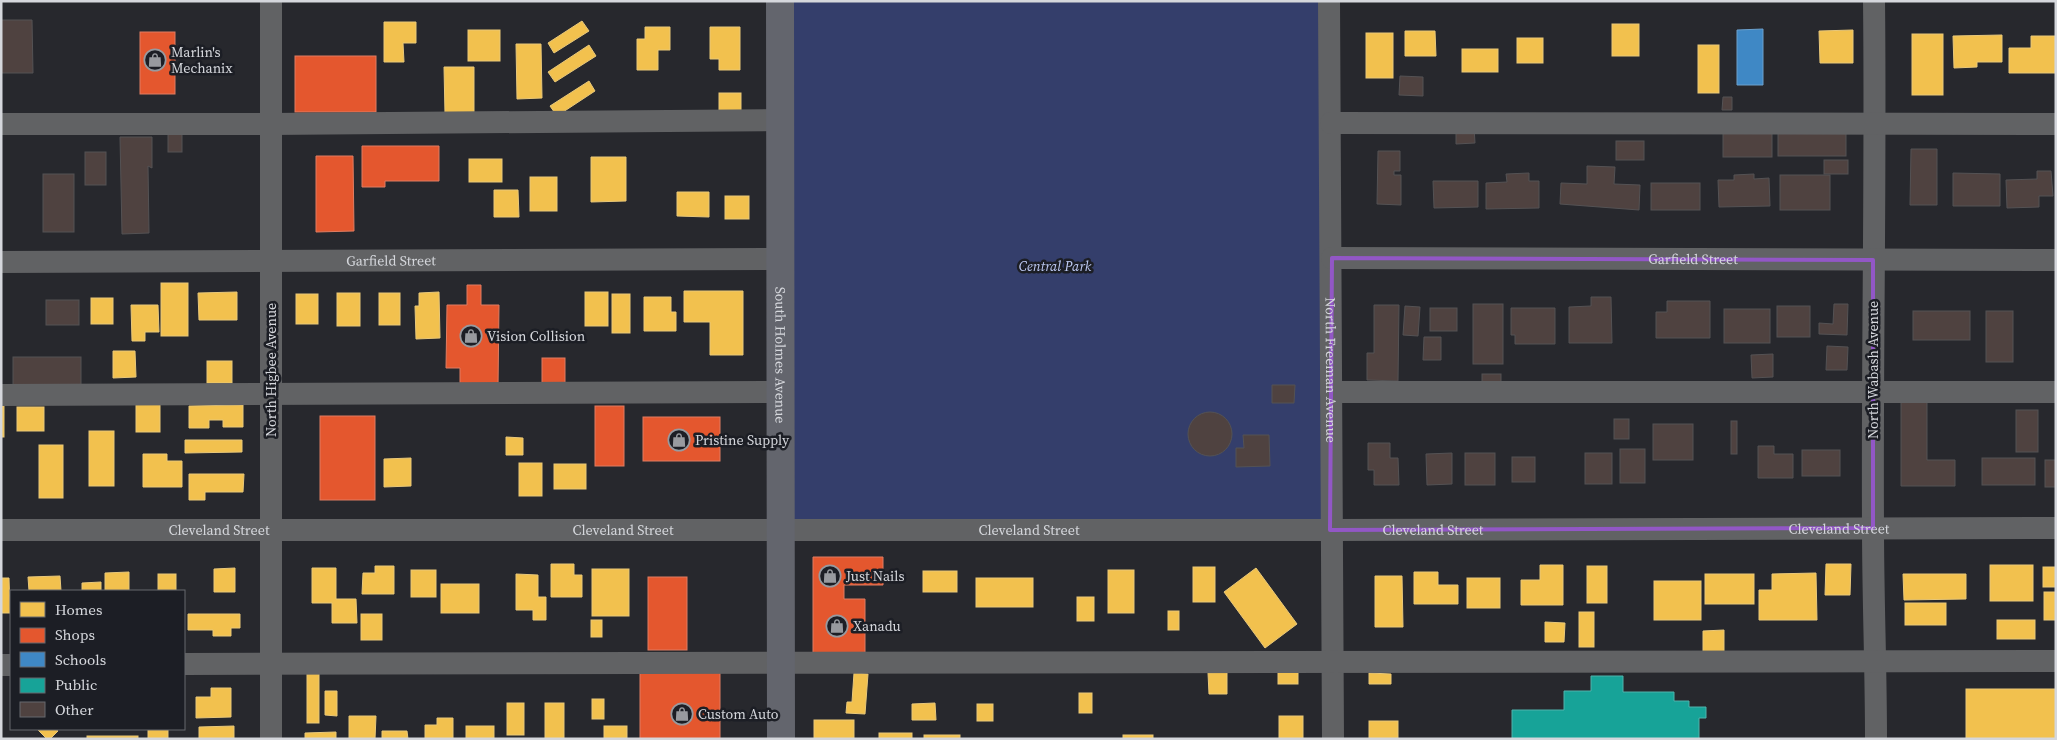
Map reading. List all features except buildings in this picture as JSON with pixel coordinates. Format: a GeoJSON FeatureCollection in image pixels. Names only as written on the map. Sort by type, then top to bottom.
{"type":"FeatureCollection","features":[{"type":"Feature","properties":{"kind":"main road","name":"South Holmes Avenue"},"geometry":{"type":"LineString","coordinates":[[780,1],[781,739]]}},
{"type":"Feature","properties":{"kind":"street","name":"North Higbee Avenue"},"geometry":{"type":"LineString","coordinates":[[270,739],[271,1]]}},
{"type":"Feature","properties":{"kind":"street","name":"North Freeman Avenue"},"geometry":{"type":"LineString","coordinates":[[1329,1],[1332,258],[1330,530],[1333,739]]}},
{"type":"Feature","properties":{"kind":"street","name":"North Wabash Avenue"},"geometry":{"type":"LineString","coordinates":[[1874,1],[1876,125],[1873,260],[1873,528],[1876,739]]}},
{"type":"Feature","properties":{"kind":"street"},"geometry":{"type":"LineString","coordinates":[[1,124],[780,120]]}},
{"type":"Feature","properties":{"kind":"street"},"geometry":{"type":"LineString","coordinates":[[1331,123],[2056,124]]}},
{"type":"Feature","properties":{"kind":"street","name":"Garfield Street"},"geometry":{"type":"LineString","coordinates":[[1332,258],[2056,260]]}},
{"type":"Feature","properties":{"kind":"street","name":"Garfield Street"},"geometry":{"type":"LineString","coordinates":[[1,262],[270,259],[781,259]]}},
{"type":"Feature","properties":{"kind":"street"},"geometry":{"type":"LineString","coordinates":[[1,395],[781,392]]}},
{"type":"Feature","properties":{"kind":"street"},"geometry":{"type":"LineString","coordinates":[[1331,392],[2056,392]]}},
{"type":"Feature","properties":{"kind":"street","name":"Cleveland Street"},"geometry":{"type":"LineString","coordinates":[[1,530],[2056,528]]}},
{"type":"Feature","properties":{"kind":"street"},"geometry":{"type":"LineString","coordinates":[[185,664],[781,661],[1333,663],[2056,661]]}},
{"type":"Feature","properties":{"kind":"highlighted area"},"geometry":{"type":"Polygon","coordinates":[[[1332,258],[1873,260],[1873,528],[1330,530],[1332,258]]]}},
{"type":"Feature","properties":{"kind":"green space","name":"Central Park"},"geometry":{"type":"Polygon","coordinates":[[[780,1],[1329,1],[1330,530],[782,530],[780,1]]]}},
{"type":"Feature","properties":{"kind":"place","name":"Marlin's Mechanix"},"geometry":{"type":"Point","coordinates":[155,60]}},
{"type":"Feature","properties":{"kind":"place","name":"Vision Collision"},"geometry":{"type":"Point","coordinates":[471,336]}},
{"type":"Feature","properties":{"kind":"place","name":"Pristine Supply"},"geometry":{"type":"Point","coordinates":[679,440]}},
{"type":"Feature","properties":{"kind":"place","name":"Just Nails"},"geometry":{"type":"Point","coordinates":[830,576]}},
{"type":"Feature","properties":{"kind":"place","name":"Xanadu"},"geometry":{"type":"Point","coordinates":[837,626]}},
{"type":"Feature","properties":{"kind":"place","name":"Custom Auto"},"geometry":{"type":"Point","coordinates":[682,714]}}]}
